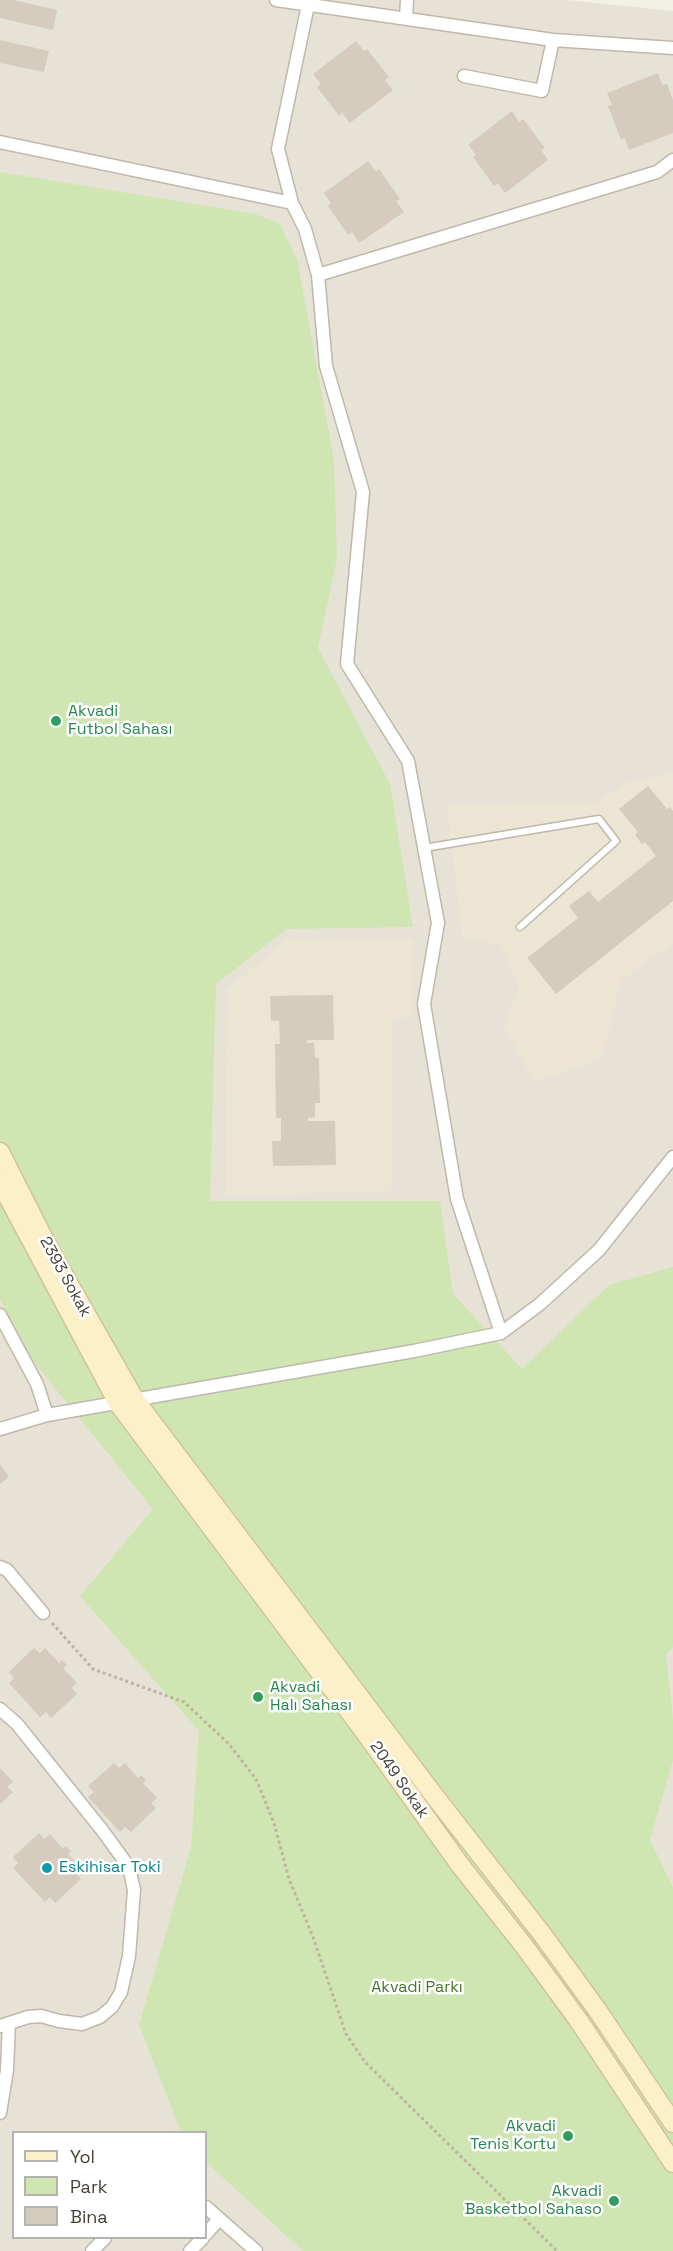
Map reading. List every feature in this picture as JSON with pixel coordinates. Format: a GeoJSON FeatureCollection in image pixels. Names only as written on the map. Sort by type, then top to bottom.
{"type":"FeatureCollection","features":[{"type":"Feature","properties":{"kind":"main road","name":"2393 Sokak"},"geometry":{"type":"LineString","coordinates":[[0,1152],[127,1402]]}},
{"type":"Feature","properties":{"kind":"main road","name":"2393 Sokak"},"geometry":{"type":"LineString","coordinates":[[0,1182],[127,1402]]}},
{"type":"Feature","properties":{"kind":"main road","name":"2049 Sokak"},"geometry":{"type":"LineString","coordinates":[[127,1402],[542,1934],[598,2011],[673,2123]]}},
{"type":"Feature","properties":{"kind":"main road","name":"2049 Sokak"},"geometry":{"type":"LineString","coordinates":[[127,1402],[454,1857],[579,2021],[673,2163]]}},
{"type":"Feature","properties":{"kind":"street"},"geometry":{"type":"LineString","coordinates":[[276,0],[553,40],[673,48]]}},
{"type":"Feature","properties":{"kind":"street"},"geometry":{"type":"LineString","coordinates":[[406,19],[407,0]]}},
{"type":"Feature","properties":{"kind":"street"},"geometry":{"type":"LineString","coordinates":[[308,5],[278,149],[292,203],[305,229],[318,275],[326,366],[363,492],[347,664],[408,761],[438,923],[424,1004],[457,1199],[501,1333]]}},
{"type":"Feature","properties":{"kind":"street"},"geometry":{"type":"LineString","coordinates":[[464,76],[542,91],[553,40]]}},
{"type":"Feature","properties":{"kind":"street"},"geometry":{"type":"LineString","coordinates":[[0,142],[292,203]]}},
{"type":"Feature","properties":{"kind":"street"},"geometry":{"type":"LineString","coordinates":[[318,275],[657,172],[673,160]]}},
{"type":"Feature","properties":{"kind":"street"},"geometry":{"type":"LineString","coordinates":[[0,1429],[47,1415],[501,1333],[540,1304],[599,1250],[673,1157]]}},
{"type":"Feature","properties":{"kind":"street"},"geometry":{"type":"LineString","coordinates":[[0,1315],[37,1384],[47,1415]]}},
{"type":"Feature","properties":{"kind":"street"},"geometry":{"type":"LineString","coordinates":[[0,1567],[7,1570],[43,1613]]}},
{"type":"Feature","properties":{"kind":"street"},"geometry":{"type":"LineString","coordinates":[[0,1709],[17,1724],[102,1830],[129,1867],[134,1890],[129,1956],[121,1992],[112,2007],[100,2018],[82,2024],[59,2022],[41,2016],[4,2024],[7,2070],[0,2113]]}},
{"type":"Feature","properties":{"kind":"street"},"geometry":{"type":"LineString","coordinates":[[207,2208],[256,2251]]}},
{"type":"Feature","properties":{"kind":"street"},"geometry":{"type":"LineString","coordinates":[[207,2233],[219,2219]]}},
{"type":"Feature","properties":{"kind":"street"},"geometry":{"type":"LineString","coordinates":[[92,2251],[104,2239]]}},
{"type":"Feature","properties":{"kind":"street"},"geometry":{"type":"LineString","coordinates":[[190,2251],[201,2239]]}},
{"type":"Feature","properties":{"kind":"lane"},"geometry":{"type":"LineString","coordinates":[[424,848],[599,819],[616,840],[520,927]]}},
{"type":"Feature","properties":{"kind":"path"},"geometry":{"type":"LineString","coordinates":[[43,1613],[93,1669],[184,1702],[229,1744],[256,1779],[274,1823],[288,1879],[313,1937],[346,2034],[365,2062],[557,2251]]}},
{"type":"Feature","properties":{"kind":"shaded area"},"geometry":{"type":"Polygon","coordinates":[[[0,0],[567,0],[673,11],[673,2251],[0,2251],[0,0]]]}},
{"type":"Feature","properties":{"kind":"shaded area"},"geometry":{"type":"Polygon","coordinates":[[[673,773],[673,944],[621,980],[602,1058],[535,1083],[504,1027],[519,986],[500,943],[463,942],[447,806],[598,802],[624,783],[673,773]]]}},
{"type":"Feature","properties":{"kind":"shaded area"},"geometry":{"type":"Polygon","coordinates":[[[413,939],[413,1016],[392,1019],[391,1191],[226,1196],[227,989],[286,940],[413,939]]]}},
{"type":"Feature","properties":{"kind":"green space","name":"Akvadi Parkı"},"geometry":{"type":"Polygon","coordinates":[[[0,172],[255,214],[279,223],[297,259],[334,460],[337,558],[318,648],[390,784],[413,927],[286,929],[216,984],[210,1201],[440,1201],[453,1294],[522,1369],[609,1285],[673,1267],[673,1647],[666,1655],[673,1719],[673,1760],[650,1840],[673,1888],[673,2251],[303,2251],[207,2163],[207,2131],[181,2131],[139,2025],[191,1848],[199,1731],[80,1596],[153,1509],[33,1361],[0,1299],[0,172]]]}},
{"type":"Feature","properties":{"kind":"building"},"geometry":{"type":"Polygon","coordinates":[[[0,0],[13,0],[57,10],[53,30],[0,18],[0,0]]]}},
{"type":"Feature","properties":{"kind":"building"},"geometry":{"type":"Polygon","coordinates":[[[0,40],[49,51],[44,72],[0,63],[0,40]]]}},
{"type":"Feature","properties":{"kind":"building"},"geometry":{"type":"Polygon","coordinates":[[[356,41],[364,51],[367,49],[389,77],[385,80],[393,90],[350,123],[342,113],[339,116],[317,87],[321,84],[313,74],[356,41]]]}},
{"type":"Feature","properties":{"kind":"building"},"geometry":{"type":"Polygon","coordinates":[[[658,73],[662,85],[667,84],[673,100],[673,133],[629,150],[625,138],[621,140],[608,106],[612,105],[607,93],[658,73]]]}},
{"type":"Feature","properties":{"kind":"building"},"geometry":{"type":"Polygon","coordinates":[[[512,111],[519,122],[523,119],[545,148],[541,150],[548,160],[505,193],[498,183],[494,186],[473,157],[476,155],[468,145],[512,111]]]}},
{"type":"Feature","properties":{"kind":"building"},"geometry":{"type":"Polygon","coordinates":[[[368,161],[376,172],[379,169],[400,199],[396,201],[404,212],[359,243],[352,232],[348,235],[328,206],[331,203],[324,193],[368,161]]]}},
{"type":"Feature","properties":{"kind":"building"},"geometry":{"type":"Polygon","coordinates":[[[648,786],[667,809],[670,807],[673,811],[673,901],[556,994],[527,958],[578,918],[569,906],[589,891],[598,902],[656,856],[645,842],[642,844],[635,835],[638,832],[619,809],[648,786]]]}},
{"type":"Feature","properties":{"kind":"building"},"geometry":{"type":"Polygon","coordinates":[[[333,995],[334,1040],[307,1040],[307,1043],[314,1043],[315,1058],[319,1058],[320,1103],[315,1103],[315,1117],[308,1118],[308,1121],[335,1121],[336,1165],[273,1166],[272,1141],[281,1141],[281,1118],[276,1118],[275,1044],[280,1044],[279,1021],[271,1021],[270,996],[333,995]]]}},
{"type":"Feature","properties":{"kind":"building"},"geometry":{"type":"Polygon","coordinates":[[[0,1464],[9,1477],[0,1484],[0,1464]]]}},
{"type":"Feature","properties":{"kind":"building"},"geometry":{"type":"Polygon","coordinates":[[[34,1648],[40,1653],[45,1648],[59,1663],[62,1660],[67,1665],[63,1668],[77,1683],[71,1688],[77,1694],[51,1718],[46,1712],[40,1717],[9,1683],[14,1678],[9,1672],[34,1648]]]}},
{"type":"Feature","properties":{"kind":"building","name":"Eskihisar Toki"},"geometry":{"type":"Polygon","coordinates":[[[114,1763],[119,1768],[125,1763],[138,1778],[141,1775],[146,1780],[143,1783],[157,1798],[151,1803],[156,1808],[131,1832],[125,1827],[120,1832],[88,1797],[94,1792],[88,1786],[114,1763]]]}},
{"type":"Feature","properties":{"kind":"building"},"geometry":{"type":"Polygon","coordinates":[[[0,1768],[13,1782],[7,1787],[13,1792],[0,1804],[0,1768]]]}},
{"type":"Feature","properties":{"kind":"building","name":"Eskihisar Toki"},"geometry":{"type":"Polygon","coordinates":[[[39,1833],[44,1839],[50,1834],[63,1849],[66,1846],[71,1851],[68,1854],[81,1868],[76,1873],[81,1879],[55,1903],[50,1897],[45,1902],[13,1868],[18,1863],[13,1857],[39,1833]]]}},
{"type":"Feature","properties":{"kind":"place","name":"Akvadi Futbol Sahası"},"geometry":{"type":"Point","coordinates":[56,721]}},
{"type":"Feature","properties":{"kind":"place","name":"Akvadi Halı Sahası"},"geometry":{"type":"Point","coordinates":[258,1697]}},
{"type":"Feature","properties":{"kind":"place","name":"Eskihisar Toki"},"geometry":{"type":"Point","coordinates":[47,1868]}},
{"type":"Feature","properties":{"kind":"place","name":"Akvadi Tenis Kortu"},"geometry":{"type":"Point","coordinates":[568,2136]}},
{"type":"Feature","properties":{"kind":"place","name":"Akvadi Basketbol Sahaso"},"geometry":{"type":"Point","coordinates":[614,2201]}}]}
